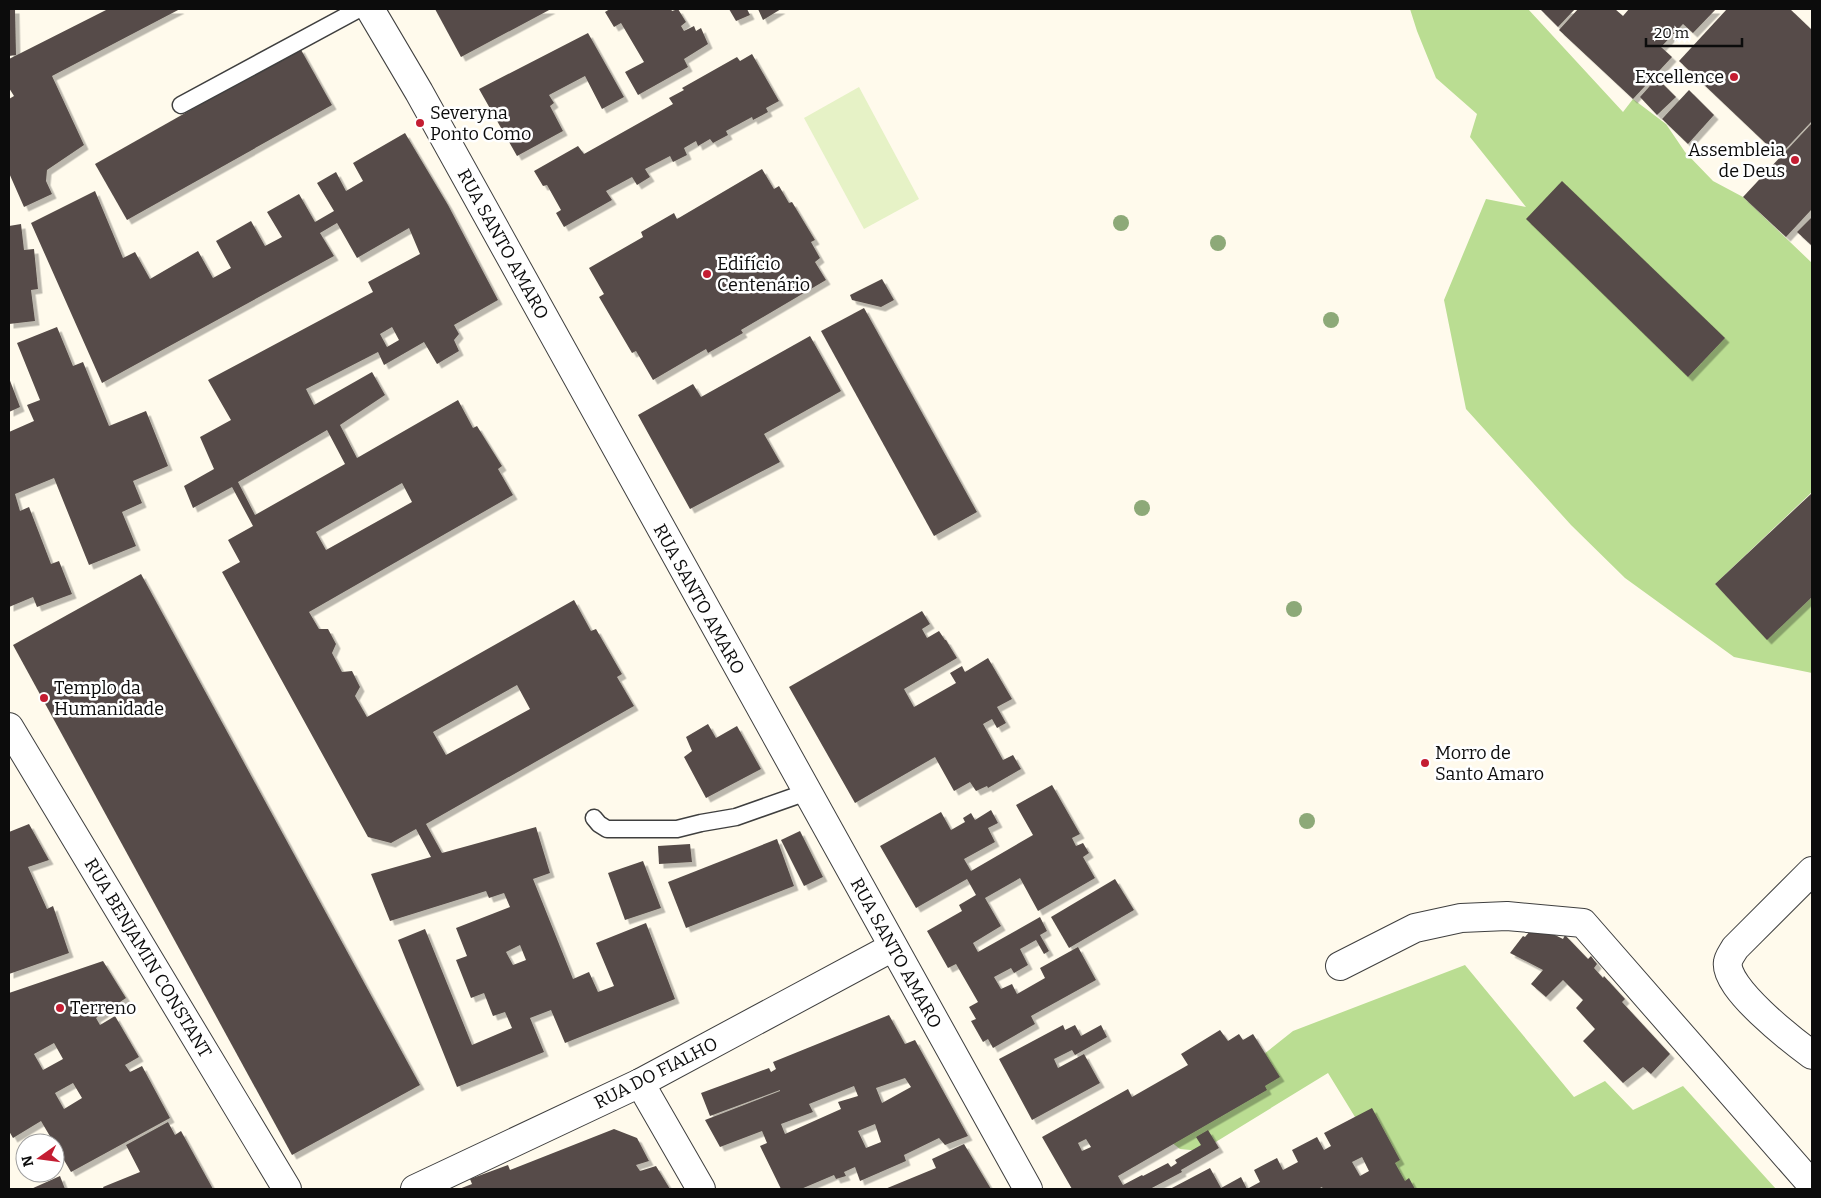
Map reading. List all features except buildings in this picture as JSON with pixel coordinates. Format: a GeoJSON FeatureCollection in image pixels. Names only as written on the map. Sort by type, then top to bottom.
{"type":"FeatureCollection","features":[{"type":"Feature","properties":{"kind":"street","name":"RUA SANTO AMARO"},"geometry":{"type":"LineString","coordinates":[[370,9],[428,109],[1028,1189]]}},
{"type":"Feature","properties":{"kind":"street","name":"RUA BENJAMIN CONSTANT"},"geometry":{"type":"LineString","coordinates":[[9,726],[287,1189]]}},
{"type":"Feature","properties":{"kind":"street"},"geometry":{"type":"LineString","coordinates":[[1812,871],[1734,948],[1728,962],[1729,973],[1738,988],[1775,1026],[1812,1055]]}},
{"type":"Feature","properties":{"kind":"street"},"geometry":{"type":"LineString","coordinates":[[1340,966],[1415,928],[1461,918],[1507,916],[1583,923],[1812,1185]]}},
{"type":"Feature","properties":{"kind":"street","name":"RUA DO FIALHO"},"geometry":{"type":"LineString","coordinates":[[415,1189],[640,1083],[893,947]]}},
{"type":"Feature","properties":{"kind":"street"},"geometry":{"type":"LineString","coordinates":[[640,1083],[701,1189]]}},
{"type":"Feature","properties":{"kind":"lane"},"geometry":{"type":"LineString","coordinates":[[181,105],[358,9]]}},
{"type":"Feature","properties":{"kind":"lane"},"geometry":{"type":"LineString","coordinates":[[594,818],[598,824],[608,829],[676,829],[736,817],[807,792]]}},
{"type":"Feature","properties":{"kind":"green space"},"geometry":{"type":"Polygon","coordinates":[[[1410,9],[1528,9],[1623,112],[1633,99],[1666,124],[1685,152],[1713,181],[1743,197],[1812,263],[1812,492],[1715,584],[1767,639],[1812,597],[1812,673],[1734,657],[1625,578],[1571,525],[1466,409],[1444,300],[1486,199],[1526,207],[1470,137],[1477,114],[1436,78],[1410,9]]]}},
{"type":"Feature","properties":{"kind":"green space"},"geometry":{"type":"Polygon","coordinates":[[[859,87],[919,199],[864,229],[804,118],[859,87]]]}},
{"type":"Feature","properties":{"kind":"green space"},"geometry":{"type":"Polygon","coordinates":[[[1465,965],[1574,1097],[1605,1081],[1633,1110],[1683,1086],[1776,1189],[1396,1189],[1390,1174],[1328,1073],[1201,1151],[1180,1149],[1162,1135],[1293,1031],[1465,965]]]}},
{"type":"Feature","properties":{"kind":"place","name":"Excellence"},"geometry":{"type":"Point","coordinates":[1734,77]}},
{"type":"Feature","properties":{"kind":"place","name":"Severyna Ponto Como"},"geometry":{"type":"Point","coordinates":[420,123]}},
{"type":"Feature","properties":{"kind":"place","name":"Assembleia de Deus"},"geometry":{"type":"Point","coordinates":[1795,160]}},
{"type":"Feature","properties":{"kind":"place","name":"Edifício Centenário"},"geometry":{"type":"Point","coordinates":[707,274]}},
{"type":"Feature","properties":{"kind":"place","name":"Templo da Humanidade"},"geometry":{"type":"Point","coordinates":[44,698]}},
{"type":"Feature","properties":{"kind":"place","name":"Morro de Santo Amaro"},"geometry":{"type":"Point","coordinates":[1425,763]}},
{"type":"Feature","properties":{"kind":"place","name":"Terreno"},"geometry":{"type":"Point","coordinates":[60,1008]}}]}
